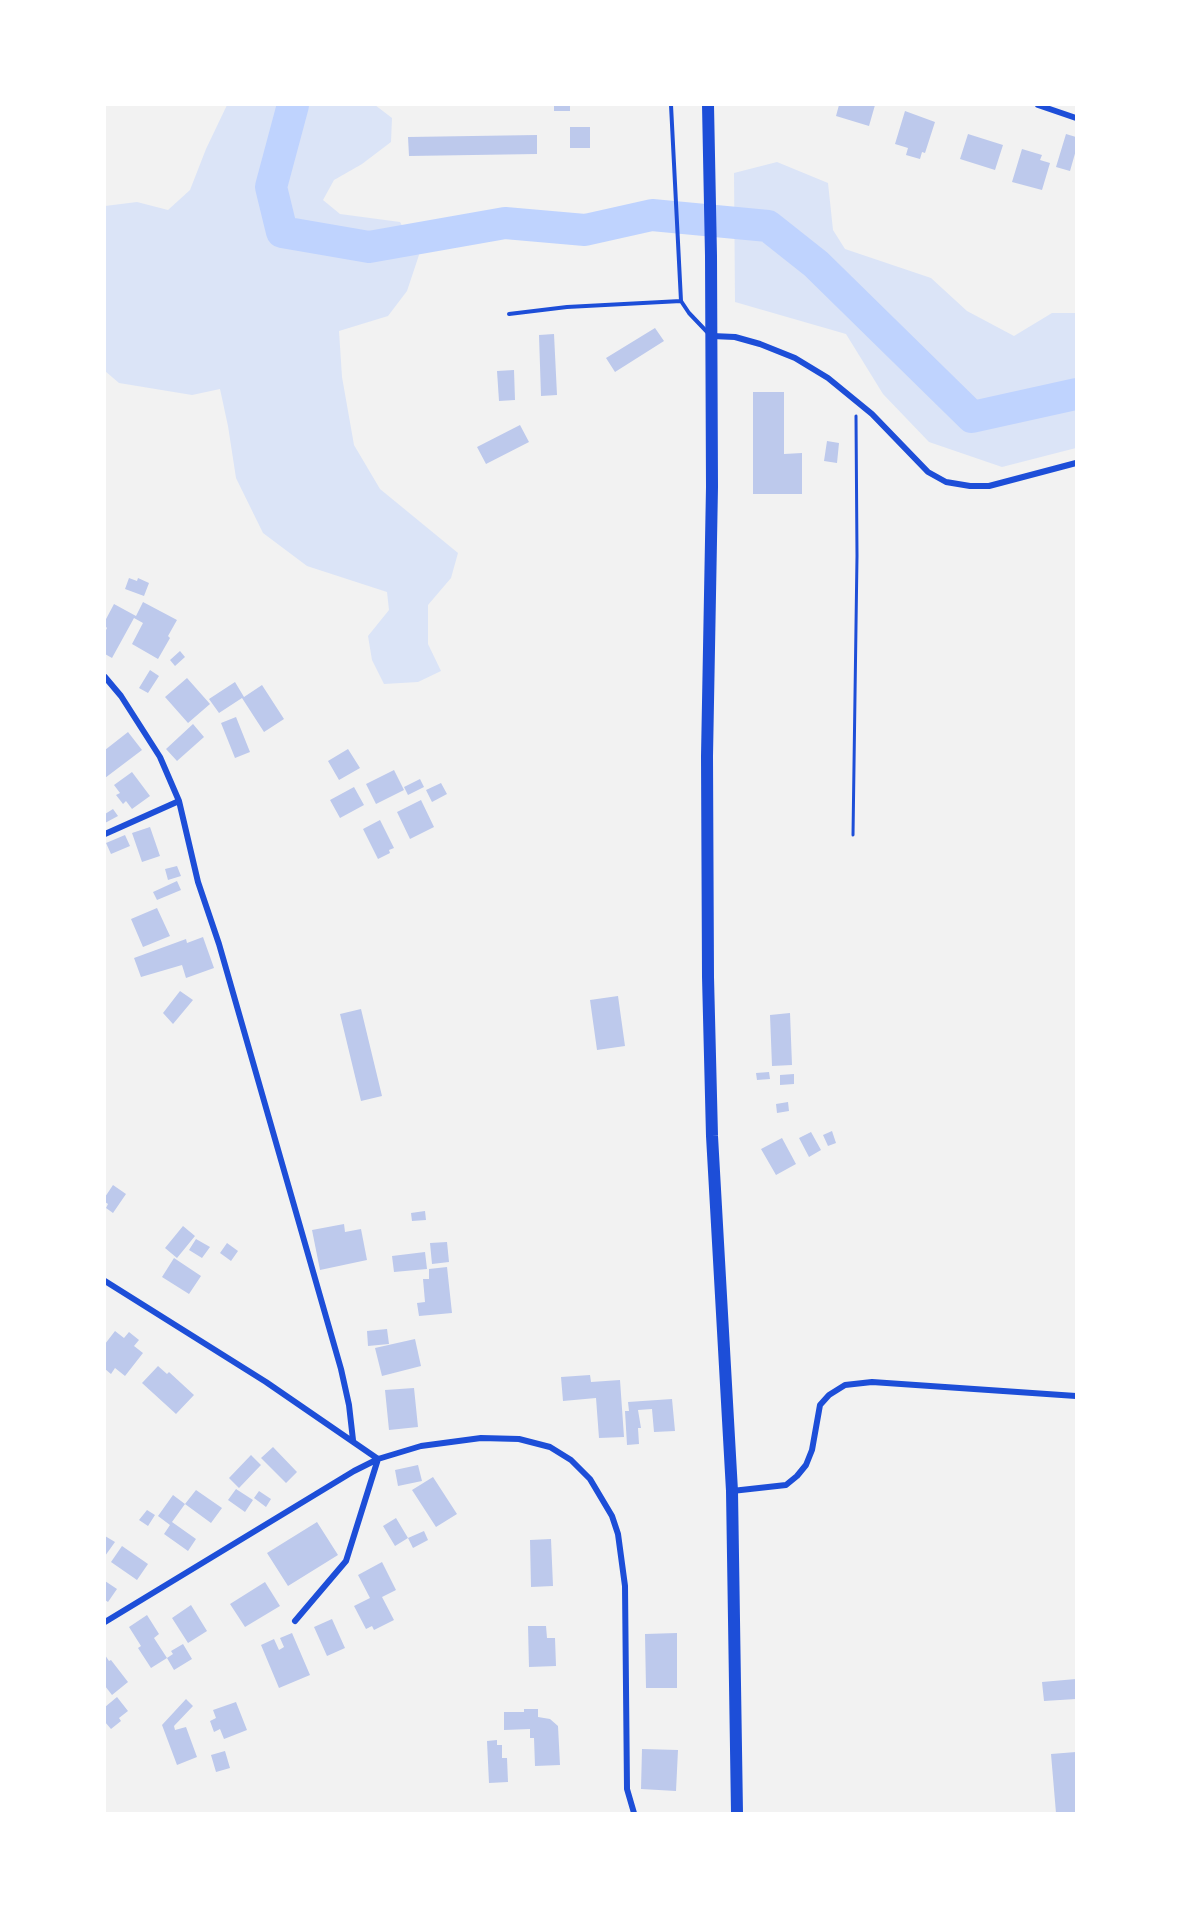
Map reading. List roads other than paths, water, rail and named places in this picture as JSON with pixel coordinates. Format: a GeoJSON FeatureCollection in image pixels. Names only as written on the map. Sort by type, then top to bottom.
{"type":"FeatureCollection","features":[{"type":"Feature","properties":{"kind":"main road"},"geometry":{"type":"LineString","coordinates":[[708,105],[712,336],[707,756],[708,977],[712,1136],[732,1491],[737,1813]]}},
{"type":"Feature","properties":{"kind":"street"},"geometry":{"type":"LineString","coordinates":[[1038,105],[1076,118]]}},
{"type":"Feature","properties":{"kind":"street"},"geometry":{"type":"LineString","coordinates":[[712,336],[735,337],[795,358],[828,378],[856,399],[928,472],[946,482],[989,486],[1076,463]]}},
{"type":"Feature","properties":{"kind":"street"},"geometry":{"type":"LineString","coordinates":[[105,677],[121,696],[160,757],[178,801],[198,882],[219,944],[343,1377],[353,1440]]}},
{"type":"Feature","properties":{"kind":"street"},"geometry":{"type":"LineString","coordinates":[[105,834],[178,801]]}},
{"type":"Feature","properties":{"kind":"street"},"geometry":{"type":"LineString","coordinates":[[105,1281],[266,1382],[378,1459]]}},
{"type":"Feature","properties":{"kind":"street"},"geometry":{"type":"LineString","coordinates":[[732,1491],[786,1485],[797,1476],[806,1465],[812,1450],[820,1405],[829,1395],[845,1385],[872,1382],[1076,1396]]}},
{"type":"Feature","properties":{"kind":"street"},"geometry":{"type":"LineString","coordinates":[[105,1622],[378,1459],[401,1451],[450,1441],[481,1438],[519,1439],[550,1447],[571,1460],[590,1479],[615,1524],[624,1561],[627,1789],[634,1813]]}},
{"type":"Feature","properties":{"kind":"street"},"geometry":{"type":"LineString","coordinates":[[295,1621],[346,1561],[378,1459]]}},
{"type":"Feature","properties":{"kind":"lane"},"geometry":{"type":"LineString","coordinates":[[671,105],[681,301],[689,313],[712,336]]}},
{"type":"Feature","properties":{"kind":"lane"},"geometry":{"type":"LineString","coordinates":[[509,314],[567,307],[681,301]]}},
{"type":"Feature","properties":{"kind":"waterway"},"geometry":{"type":"LineString","coordinates":[[293,105],[271,187],[282,232],[369,247],[505,223],[585,230],[652,215],[768,226],[816,264],[972,417],[1076,394]]}}]}
